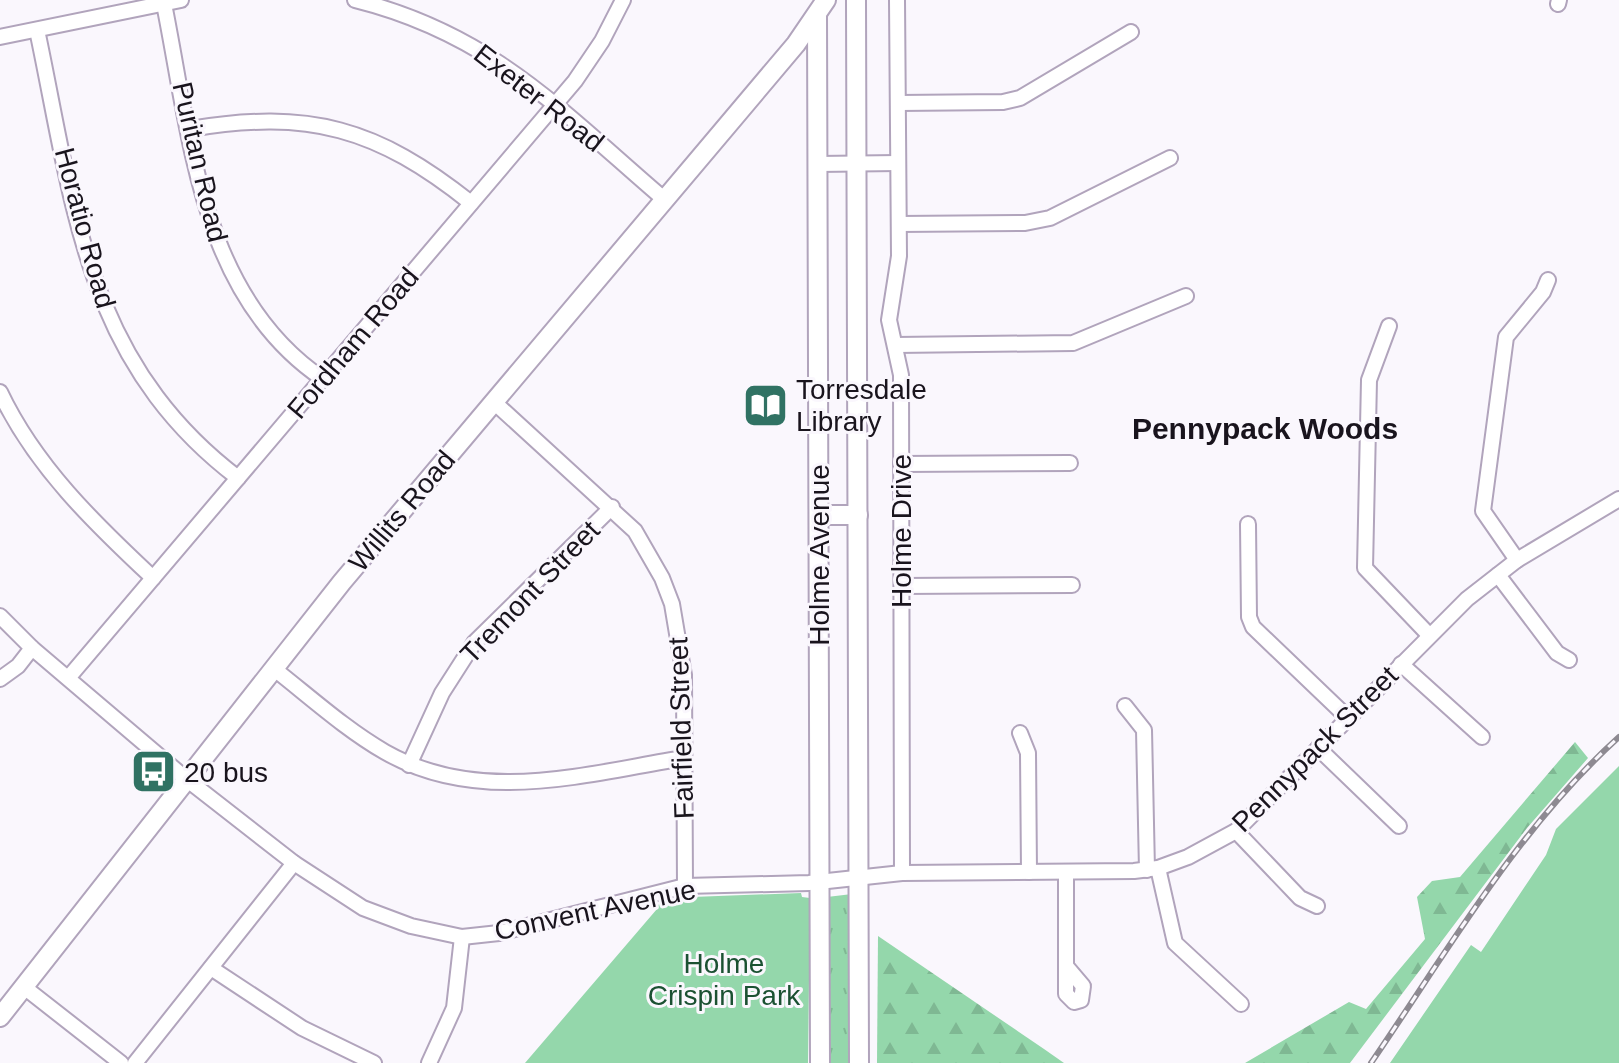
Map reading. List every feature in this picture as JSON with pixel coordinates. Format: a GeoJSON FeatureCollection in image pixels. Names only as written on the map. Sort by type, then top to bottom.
{"type":"FeatureCollection","features":[{"type":"Feature","properties":{"kind":"main road","name":"Holme Avenue"},"geometry":{"type":"LineString","coordinates":[[856,0],[859,1063]]}},
{"type":"Feature","properties":{"kind":"main road","name":"Holme Avenue"},"geometry":{"type":"LineString","coordinates":[[820,1063],[818,164],[823,4]]}},
{"type":"Feature","properties":{"kind":"main road","name":"Willits Road"},"geometry":{"type":"LineString","coordinates":[[0,1017],[273,668],[665,200],[823,4]]}},
{"type":"Feature","properties":{"kind":"main road"},"geometry":{"type":"LineString","coordinates":[[819,515],[858,515]]}},
{"type":"Feature","properties":{"kind":"street"},"geometry":{"type":"LineString","coordinates":[[0,37],[181,0]]}},
{"type":"Feature","properties":{"kind":"street","name":"Exeter Road"},"geometry":{"type":"LineString","coordinates":[[355,0],[446,30],[485,51],[555,105],[665,200]]}},
{"type":"Feature","properties":{"kind":"street","name":"Fordham Road"},"geometry":{"type":"LineString","coordinates":[[69,677],[555,105],[602,41],[623,0]]}},
{"type":"Feature","properties":{"kind":"street","name":"Holme Drive"},"geometry":{"type":"LineString","coordinates":[[897,0],[899,256],[889,320],[901,375],[902,873]]}},
{"type":"Feature","properties":{"kind":"street","name":"Puritan Road"},"geometry":{"type":"LineString","coordinates":[[164,4],[208,214],[234,280],[275,338],[323,379]]}},
{"type":"Feature","properties":{"kind":"street","name":"Horatio Road"},"geometry":{"type":"LineString","coordinates":[[37,30],[82,241],[108,318],[146,384],[169,414],[238,478]]}},
{"type":"Feature","properties":{"kind":"street"},"geometry":{"type":"LineString","coordinates":[[899,103],[1003,102],[1020,98],[1131,32]]}},
{"type":"Feature","properties":{"kind":"street"},"geometry":{"type":"LineString","coordinates":[[190,129],[257,120],[295,121],[347,131],[407,157],[471,203]]}},
{"type":"Feature","properties":{"kind":"street"},"geometry":{"type":"LineString","coordinates":[[899,224],[1025,223],[1050,218],[1170,158]]}},
{"type":"Feature","properties":{"kind":"street"},"geometry":{"type":"LineString","coordinates":[[818,164],[898,163]]}},
{"type":"Feature","properties":{"kind":"street"},"geometry":{"type":"LineString","coordinates":[[1517,560],[1483,511],[1506,337],[1543,292],[1548,280]]}},
{"type":"Feature","properties":{"kind":"street"},"geometry":{"type":"LineString","coordinates":[[896,345],[1073,343],[1186,296]]}},
{"type":"Feature","properties":{"kind":"street"},"geometry":{"type":"LineString","coordinates":[[1389,326],[1369,380],[1365,568],[1429,635]]}},
{"type":"Feature","properties":{"kind":"street"},"geometry":{"type":"LineString","coordinates":[[0,392],[58,482],[101,530],[153,578]]}},
{"type":"Feature","properties":{"kind":"street","name":"Fairfield Street"},"geometry":{"type":"LineString","coordinates":[[494,402],[612,507],[650,553],[672,604],[684,675],[685,886]]}},
{"type":"Feature","properties":{"kind":"street"},"geometry":{"type":"LineString","coordinates":[[901,464],[1070,463]]}},
{"type":"Feature","properties":{"kind":"street","name":"Pennypack Street"},"geometry":{"type":"LineString","coordinates":[[819,880],[902,873],[1152,869],[1200,851],[1236,831],[1429,635],[1498,575],[1517,560],[1619,499]]}},
{"type":"Feature","properties":{"kind":"street","name":"Tremont Street"},"geometry":{"type":"LineString","coordinates":[[409,765],[442,693],[474,643],[612,507]]}},
{"type":"Feature","properties":{"kind":"street"},"geometry":{"type":"LineString","coordinates":[[1248,524],[1251,623],[1347,717]]}},
{"type":"Feature","properties":{"kind":"street"},"geometry":{"type":"LineString","coordinates":[[1498,575],[1557,653],[1569,660]]}},
{"type":"Feature","properties":{"kind":"street"},"geometry":{"type":"LineString","coordinates":[[902,586],[1072,585]]}},
{"type":"Feature","properties":{"kind":"street","name":"Convent Avenue"},"geometry":{"type":"LineString","coordinates":[[0,616],[32,648],[185,778],[294,863],[373,913],[462,937],[538,925],[685,886],[819,880]]}},
{"type":"Feature","properties":{"kind":"street"},"geometry":{"type":"LineString","coordinates":[[0,679],[18,666],[32,648]]}},
{"type":"Feature","properties":{"kind":"street"},"geometry":{"type":"LineString","coordinates":[[1401,664],[1482,737]]}},
{"type":"Feature","properties":{"kind":"street"},"geometry":{"type":"LineString","coordinates":[[273,668],[366,741],[409,765],[463,781],[524,784],[684,758]]}},
{"type":"Feature","properties":{"kind":"street"},"geometry":{"type":"LineString","coordinates":[[1125,706],[1144,730],[1152,869],[1175,943],[1241,1004]]}},
{"type":"Feature","properties":{"kind":"street"},"geometry":{"type":"LineString","coordinates":[[1020,733],[1028,753],[1029,872]]}},
{"type":"Feature","properties":{"kind":"street"},"geometry":{"type":"LineString","coordinates":[[1318,748],[1399,826]]}},
{"type":"Feature","properties":{"kind":"street"},"geometry":{"type":"LineString","coordinates":[[1236,831],[1300,898],[1317,906]]}},
{"type":"Feature","properties":{"kind":"street"},"geometry":{"type":"LineString","coordinates":[[135,1063],[294,863]]}},
{"type":"Feature","properties":{"kind":"street"},"geometry":{"type":"LineString","coordinates":[[1066,872],[1066,966]]}},
{"type":"Feature","properties":{"kind":"street"},"geometry":{"type":"LineString","coordinates":[[429,1063],[454,1008],[462,937]]}},
{"type":"Feature","properties":{"kind":"street"},"geometry":{"type":"LineString","coordinates":[[211,968],[302,1028],[374,1063]]}},
{"type":"Feature","properties":{"kind":"street"},"geometry":{"type":"LineString","coordinates":[[24,987],[121,1063]]}},
{"type":"Feature","properties":{"kind":"green space"},"geometry":{"type":"Polygon","coordinates":[[[1575,742],[1588,758],[1527,828],[1350,1063],[1245,1063],[1349,1002],[1366,1009],[1425,939],[1417,897],[1432,881],[1460,877],[1575,742]]]}},
{"type":"Feature","properties":{"kind":"green space"},"geometry":{"type":"Polygon","coordinates":[[[1619,766],[1619,1063],[1390,1063],[1471,945],[1481,952],[1546,855],[1556,829],[1619,766]]]}},
{"type":"Feature","properties":{"kind":"green space","name":"Holme Crispin Park"},"geometry":{"type":"Polygon","coordinates":[[[801,893],[802,897],[810,898],[808,1063],[525,1063],[657,909],[657,905],[692,897],[801,893]]]}},
{"type":"Feature","properties":{"kind":"green space"},"geometry":{"type":"Polygon","coordinates":[[[852,894],[853,1063],[827,1063],[827,897],[852,894]]]}},
{"type":"Feature","properties":{"kind":"green space"},"geometry":{"type":"Polygon","coordinates":[[[878,936],[1044,1049],[1064,1063],[877,1063],[878,936]]]}},
{"type":"Feature","properties":{"kind":"railway"},"geometry":{"type":"LineString","coordinates":[[1371,1063],[1516,851],[1582,773],[1619,737]]}},
{"type":"Feature","properties":{"kind":"place","name":"Torresdale Library"},"geometry":{"type":"Point","coordinates":[765,405]}},
{"type":"Feature","properties":{"kind":"place","name":"20 bus"},"geometry":{"type":"Point","coordinates":[153,772]}},
{"type":"Feature","properties":{"kind":"district","name":"Pennypack Woods"},"geometry":{"type":"Point","coordinates":[1265,428]}}]}
